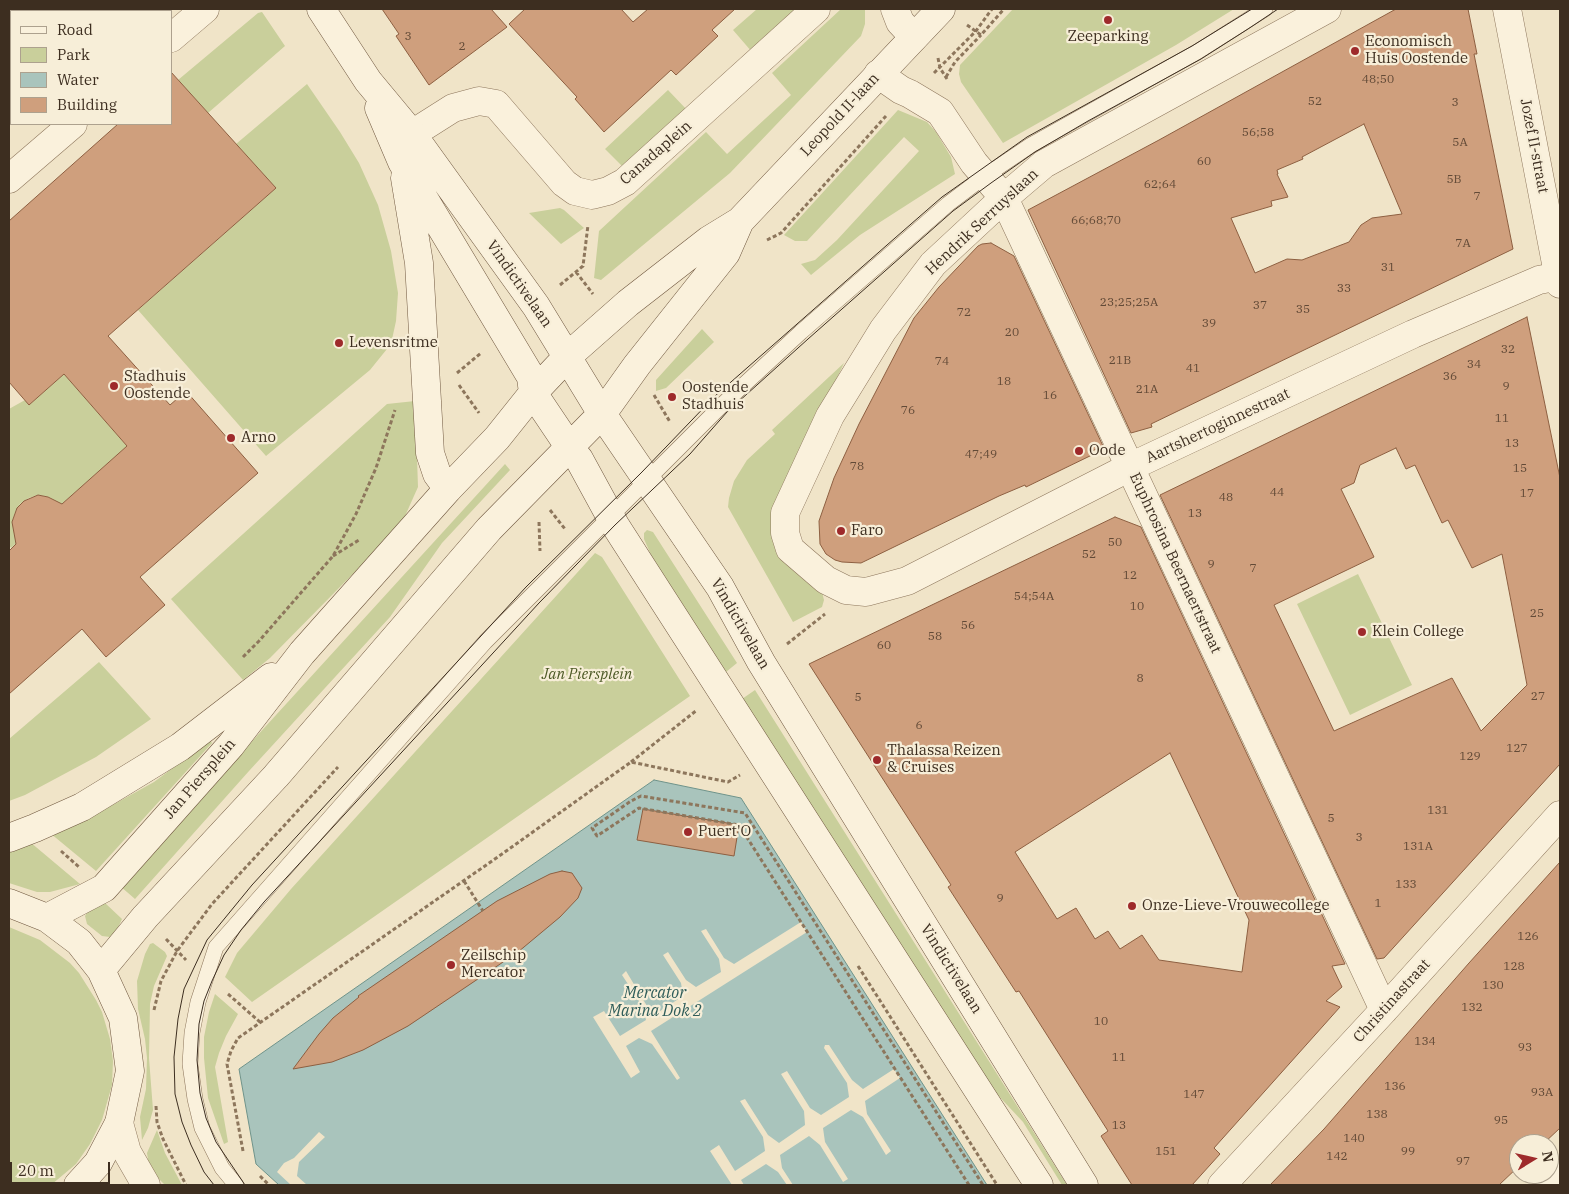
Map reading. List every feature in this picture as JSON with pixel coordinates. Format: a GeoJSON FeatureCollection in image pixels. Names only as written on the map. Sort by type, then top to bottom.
{"type":"FeatureCollection","features":[{"type":"Feature","properties":{"kind":"street"},"geometry":{"type":"LineString","coordinates":[[172,37],[205,9]]}},
{"type":"Feature","properties":{"kind":"street","name":"Vindictivelaan"},"geometry":{"type":"LineString","coordinates":[[320,9],[368,81],[412,134],[536,306],[602,414],[720,588],[766,670],[1084,1185]]}},
{"type":"Feature","properties":{"kind":"street","name":"Canadaplein"},"geometry":{"type":"LineString","coordinates":[[592,195],[608,191],[624,182],[816,9]]}},
{"type":"Feature","properties":{"kind":"street"},"geometry":{"type":"LineString","coordinates":[[895,9],[900,22],[914,37]]}},
{"type":"Feature","properties":{"kind":"street","name":"Leopold II-laan"},"geometry":{"type":"LineString","coordinates":[[534,393],[568,356],[628,303],[709,240],[740,221],[942,9]]}},
{"type":"Feature","properties":{"kind":"street","name":"Hendrik Serruyslaan"},"geometry":{"type":"LineString","coordinates":[[826,580],[790,550],[785,533],[786,513],[830,416],[883,330],[933,264],[1004,198],[1044,164],[1328,9]]}},
{"type":"Feature","properties":{"kind":"street","name":"Jozef II-straat"},"geometry":{"type":"LineString","coordinates":[[1508,9],[1556,240],[1559,280]]}},
{"type":"Feature","properties":{"kind":"street","name":"Euphrosina Beernaertstraat"},"geometry":{"type":"LineString","coordinates":[[878,74],[901,90],[940,112],[974,163],[1004,198],[1384,1010]]}},
{"type":"Feature","properties":{"kind":"street","name":"Vindictivelaan"},"geometry":{"type":"LineString","coordinates":[[368,81],[402,162],[531,377],[534,393],[579,459],[610,516],[1039,1185]]}},
{"type":"Feature","properties":{"kind":"street"},"geometry":{"type":"LineString","coordinates":[[412,134],[453,108],[479,101],[496,104],[564,183],[575,191],[592,195]]}},
{"type":"Feature","properties":{"kind":"street"},"geometry":{"type":"LineString","coordinates":[[9,179],[72,125]]}},
{"type":"Feature","properties":{"kind":"street"},"geometry":{"type":"LineString","coordinates":[[402,162],[419,263],[430,453],[436,474],[448,489]]}},
{"type":"Feature","properties":{"kind":"street","name":"Leopold II-laan"},"geometry":{"type":"LineString","coordinates":[[570,448],[602,414],[637,365],[726,252],[740,221]]}},
{"type":"Feature","properties":{"kind":"street","name":"Aartshertoginnestraat"},"geometry":{"type":"LineString","coordinates":[[826,580],[846,590],[866,592],[907,581],[1130,467],[1412,334],[1538,280],[1559,280]]}},
{"type":"Feature","properties":{"kind":"street","name":"Jan Piersplein"},"geometry":{"type":"LineString","coordinates":[[47,918],[104,888],[231,745],[302,653],[448,489],[497,438],[534,393]]}},
{"type":"Feature","properties":{"kind":"street"},"geometry":{"type":"LineString","coordinates":[[101,970],[145,918],[276,776],[489,529],[529,486],[570,448]]}},
{"type":"Feature","properties":{"kind":"street"},"geometry":{"type":"LineString","coordinates":[[9,838],[82,807],[180,748],[302,653]]}},
{"type":"Feature","properties":{"kind":"street","name":"Christinastraat"},"geometry":{"type":"LineString","coordinates":[[1222,1185],[1560,816]]}},
{"type":"Feature","properties":{"kind":"street"},"geometry":{"type":"LineString","coordinates":[[9,903],[47,918],[80,942],[101,970],[123,1018],[130,1071],[119,1123],[98,1163],[78,1185]]}},
{"type":"Feature","properties":{"kind":"street"},"geometry":{"type":"LineString","coordinates":[[119,1123],[127,1152],[146,1185]]}},
{"type":"Feature","properties":{"kind":"street"},"geometry":{"type":"LineString","coordinates":[[1547,1185],[1560,1173]]}},
{"type":"Feature","properties":{"kind":"lane"},"geometry":{"type":"LineString","coordinates":[[236,1185],[222,1168],[202,1128],[195,1099],[190,1064],[192,1033],[198,1002],[216,947],[485,642],[723,404],[801,332],[948,204],[986,176],[1031,145],[1197,52],[1265,9]]}},
{"type":"Feature","properties":{"kind":"path"},"geometry":{"type":"LineString","coordinates":[[981,35],[976,31],[992,9]]}},
{"type":"Feature","properties":{"kind":"path"},"geometry":{"type":"LineString","coordinates":[[946,77],[955,62],[1004,9]]}},
{"type":"Feature","properties":{"kind":"path"},"geometry":{"type":"LineString","coordinates":[[583,266],[592,195]]}},
{"type":"Feature","properties":{"kind":"path"},"geometry":{"type":"LineString","coordinates":[[239,660],[265,635],[333,556],[356,514],[376,468],[396,404]]}},
{"type":"Feature","properties":{"kind":"path"},"geometry":{"type":"LineString","coordinates":[[245,1161],[227,1064],[238,1038],[464,881],[631,762],[704,706]]}},
{"type":"Feature","properties":{"kind":"path"},"geometry":{"type":"LineString","coordinates":[[631,762],[728,782],[743,773]]}},
{"type":"Feature","properties":{"kind":"path"},"geometry":{"type":"LineString","coordinates":[[969,1185],[739,825],[639,808],[598,836],[592,828],[641,796],[745,813],[983,1185]]}},
{"type":"Feature","properties":{"kind":"path"},"geometry":{"type":"LineString","coordinates":[[464,881],[483,911]]}},
{"type":"Feature","properties":{"kind":"path"},"geometry":{"type":"LineString","coordinates":[[855,960],[997,1185]]}},
{"type":"Feature","properties":{"kind":"path"},"geometry":{"type":"LineString","coordinates":[[157,1122],[163,1139],[186,1185]]}},
{"type":"Feature","properties":{"kind":"path"},"geometry":{"type":"LineString","coordinates":[[257,1173],[269,1185]]}},
{"type":"Feature","properties":{"kind":"green space"},"geometry":{"type":"Polygon","coordinates":[[[757,9],[799,9],[752,52],[733,30],[757,9]]]}},
{"type":"Feature","properties":{"kind":"green space"},"geometry":{"type":"Polygon","coordinates":[[[841,9],[865,9],[865,24],[861,36],[730,173],[601,280],[594,278],[599,231],[706,132],[727,154],[791,95],[772,73],[841,9]]]}},
{"type":"Feature","properties":{"kind":"green space"},"geometry":{"type":"Polygon","coordinates":[[[1013,9],[1234,9],[1176,45],[1003,143],[961,82],[959,74],[960,65],[1013,9]]]}},
{"type":"Feature","properties":{"kind":"green space"},"geometry":{"type":"Polygon","coordinates":[[[262,12],[285,46],[208,113],[178,80],[258,13],[262,12]]]}},
{"type":"Feature","properties":{"kind":"green space"},"geometry":{"type":"Polygon","coordinates":[[[307,84],[359,163],[378,205],[391,251],[398,293],[396,321],[391,344],[370,370],[266,456],[138,310],[276,188],[236,144],[307,84]]]}},
{"type":"Feature","properties":{"kind":"green space"},"geometry":{"type":"Polygon","coordinates":[[[668,90],[688,111],[625,169],[605,149],[668,90]]]}},
{"type":"Feature","properties":{"kind":"green space"},"geometry":{"type":"Polygon","coordinates":[[[898,110],[927,122],[936,132],[951,157],[955,174],[860,235],[811,275],[801,264],[815,260],[837,240],[919,151],[904,137],[807,241],[795,241],[784,235],[898,110]]]}},
{"type":"Feature","properties":{"kind":"green space"},"geometry":{"type":"Polygon","coordinates":[[[560,208],[584,228],[561,244],[529,213],[560,208]]]}},
{"type":"Feature","properties":{"kind":"green space"},"geometry":{"type":"Polygon","coordinates":[[[702,329],[714,342],[666,388],[656,391],[656,380],[702,329]]]}},
{"type":"Feature","properties":{"kind":"green space"},"geometry":{"type":"Polygon","coordinates":[[[844,363],[774,512],[822,592],[824,600],[822,607],[793,622],[728,507],[729,498],[734,481],[747,460],[775,434],[772,430],[844,363]]]}},
{"type":"Feature","properties":{"kind":"green space"},"geometry":{"type":"Polygon","coordinates":[[[64,374],[127,446],[61,505],[48,497],[38,495],[20,504],[12,522],[19,541],[11,548],[9,545],[9,409],[25,400],[29,405],[64,374]]]}},
{"type":"Feature","properties":{"kind":"green space"},"geometry":{"type":"Polygon","coordinates":[[[415,401],[418,487],[401,525],[270,658],[243,680],[171,599],[387,404],[415,401]]]}},
{"type":"Feature","properties":{"kind":"green space"},"geometry":{"type":"Polygon","coordinates":[[[505,464],[510,470],[442,543],[390,617],[135,899],[120,886],[505,464]]]}},
{"type":"Feature","properties":{"kind":"green space"},"geometry":{"type":"Polygon","coordinates":[[[647,530],[653,532],[737,663],[726,672],[651,555],[644,539],[644,533],[647,530]]]}},
{"type":"Feature","properties":{"kind":"green space","name":"Jan Piersplein"},"geometry":{"type":"Polygon","coordinates":[[[595,553],[602,557],[690,696],[252,1002],[225,977],[237,953],[291,889],[595,553]]]}},
{"type":"Feature","properties":{"kind":"green space"},"geometry":{"type":"Polygon","coordinates":[[[1358,574],[1412,685],[1350,715],[1297,604],[1358,574]]]}},
{"type":"Feature","properties":{"kind":"green space"},"geometry":{"type":"Polygon","coordinates":[[[99,662],[151,719],[96,757],[25,795],[9,801],[9,739],[99,662]]]}},
{"type":"Feature","properties":{"kind":"green space"},"geometry":{"type":"Polygon","coordinates":[[[755,690],[1067,1185],[1062,1185],[1023,1122],[981,1077],[742,699],[755,690]]]}},
{"type":"Feature","properties":{"kind":"green space"},"geometry":{"type":"Polygon","coordinates":[[[210,740],[212,743],[96,871],[50,833],[91,817],[154,782],[210,740]]]}},
{"type":"Feature","properties":{"kind":"green space"},"geometry":{"type":"Polygon","coordinates":[[[30,842],[80,884],[50,892],[37,892],[9,883],[9,849],[30,842]]]}},
{"type":"Feature","properties":{"kind":"green space"},"geometry":{"type":"Polygon","coordinates":[[[104,902],[122,919],[115,934],[110,937],[102,936],[87,924],[85,916],[88,911],[104,902]]]}},
{"type":"Feature","properties":{"kind":"green space"},"geometry":{"type":"Polygon","coordinates":[[[9,927],[40,940],[70,963],[79,973],[96,1000],[102,1012],[110,1039],[113,1061],[112,1085],[102,1120],[90,1144],[76,1164],[51,1185],[9,1185],[9,927]]]}},
{"type":"Feature","properties":{"kind":"green space"},"geometry":{"type":"Polygon","coordinates":[[[153,943],[165,952],[167,956],[154,986],[150,1004],[149,1058],[153,1110],[148,1128],[142,1140],[140,1117],[146,1089],[147,1058],[138,1009],[137,981],[145,954],[150,944],[153,943]]]}},
{"type":"Feature","properties":{"kind":"green space"},"geometry":{"type":"Polygon","coordinates":[[[215,994],[238,1014],[226,1036],[215,1067],[228,1142],[224,1144],[208,1098],[204,1058],[204,1037],[215,994]]]}},
{"type":"Feature","properties":{"kind":"green space"},"geometry":{"type":"Polygon","coordinates":[[[157,1130],[165,1153],[182,1185],[165,1185],[149,1167],[147,1153],[157,1130]]]}},
{"type":"Feature","properties":{"kind":"water","name":"Mercator Marina Dok 2"},"geometry":{"type":"Polygon","coordinates":[[[654,780],[741,798],[987,1185],[279,1185],[256,1164],[239,1069],[654,780]]]}},
{"type":"Feature","properties":{"kind":"pier"},"geometry":{"type":"Polygon","coordinates":[[[801,922],[807,932],[651,1031],[680,1078],[677,1080],[652,1044],[639,1038],[626,1046],[640,1072],[631,1078],[593,1017],[604,1011],[620,1036],[646,1020],[643,1007],[622,975],[626,971],[647,1006],[657,1013],[683,996],[681,983],[663,955],[668,952],[686,980],[696,987],[721,972],[719,959],[701,931],[706,929],[724,958],[734,964],[801,922]]]}},
{"type":"Feature","properties":{"kind":"pier"},"geometry":{"type":"Polygon","coordinates":[[[825,1045],[829,1045],[852,1080],[863,1089],[894,1069],[900,1078],[865,1101],[867,1114],[891,1151],[886,1155],[863,1117],[851,1110],[823,1128],[825,1142],[848,1179],[843,1182],[820,1145],[809,1136],[780,1155],[782,1168],[793,1185],[787,1185],[778,1172],[766,1164],[741,1180],[744,1185],[732,1185],[710,1151],[719,1145],[735,1171],[765,1151],[763,1137],[740,1101],[745,1099],[768,1135],[779,1143],[805,1125],[804,1111],[781,1074],[787,1071],[810,1108],[821,1115],[849,1097],[847,1083],[824,1048],[825,1045]]]}},
{"type":"Feature","properties":{"kind":"pier"},"geometry":{"type":"Polygon","coordinates":[[[319,1132],[325,1137],[299,1162],[297,1176],[307,1185],[291,1185],[277,1172],[284,1163],[294,1158],[319,1132]]]}},
{"type":"Feature","properties":{"kind":"building"},"geometry":{"type":"Polygon","coordinates":[[[382,9],[491,9],[507,27],[429,85],[396,36],[399,34],[382,9]]]}},
{"type":"Feature","properties":{"kind":"building"},"geometry":{"type":"Polygon","coordinates":[[[525,9],[621,9],[633,22],[648,9],[735,9],[712,30],[718,36],[676,75],[671,70],[604,132],[575,99],[577,97],[509,24],[525,9]]]}},
{"type":"Feature","properties":{"kind":"building"},"geometry":{"type":"Polygon","coordinates":[[[1396,9],[1468,9],[1477,54],[1474,54],[1513,249],[1151,424],[1152,427],[1131,433],[1028,210],[1396,9]],[[1364,124],[1302,157],[1303,159],[1277,170],[1277,174],[1288,197],[1271,201],[1272,206],[1231,218],[1255,273],[1287,259],[1302,260],[1349,242],[1361,225],[1372,218],[1402,214],[1364,124]]]}},
{"type":"Feature","properties":{"kind":"building","name":"Stadhuis Oostende"},"geometry":{"type":"Polygon","coordinates":[[[172,73],[276,188],[108,336],[170,405],[186,391],[258,473],[140,577],[165,605],[106,657],[82,629],[9,694],[9,551],[16,544],[12,522],[17,508],[24,501],[38,495],[48,497],[62,504],[127,446],[64,374],[29,405],[9,382],[9,221],[117,125],[172,125],[172,73]]]}},
{"type":"Feature","properties":{"kind":"building"},"geometry":{"type":"Polygon","coordinates":[[[991,243],[1014,256],[1103,446],[1092,451],[1094,454],[1026,487],[1025,485],[999,496],[861,563],[835,560],[826,554],[820,544],[819,521],[834,478],[859,424],[914,318],[939,287],[978,246],[991,243]]]}},
{"type":"Feature","properties":{"kind":"building"},"geometry":{"type":"Polygon","coordinates":[[[1527,317],[1560,478],[1560,764],[1384,958],[1377,959],[1160,495],[1527,317]],[[1396,448],[1360,465],[1354,483],[1341,489],[1374,557],[1274,605],[1334,731],[1452,678],[1481,731],[1527,685],[1502,554],[1472,568],[1448,520],[1442,523],[1415,465],[1406,469],[1396,448]]]}},
{"type":"Feature","properties":{"kind":"building"},"geometry":{"type":"Polygon","coordinates":[[[1115,517],[1141,527],[1345,964],[1332,966],[1342,987],[1326,1001],[1340,1007],[1214,1148],[1220,1154],[1192,1185],[1132,1185],[1101,1136],[1108,1131],[1019,991],[1016,992],[948,887],[951,885],[809,664],[1115,517]],[[1170,753],[1015,852],[1057,919],[1076,908],[1095,939],[1108,931],[1120,949],[1142,935],[1159,960],[1242,972],[1249,920],[1170,753]]]}},
{"type":"Feature","properties":{"kind":"building","name":"Puert'O"},"geometry":{"type":"Polygon","coordinates":[[[643,809],[739,825],[734,856],[637,840],[643,809]]]}},
{"type":"Feature","properties":{"kind":"building"},"geometry":{"type":"Polygon","coordinates":[[[1560,862],[1560,1128],[1554,1134],[1509,1134],[1509,1176],[1499,1185],[1270,1185],[1324,1129],[1560,862]]]}},
{"type":"Feature","properties":{"kind":"building","name":"Zeilschip Mercator"},"geometry":{"type":"Polygon","coordinates":[[[562,871],[572,873],[582,888],[578,898],[560,917],[518,952],[408,1026],[363,1050],[332,1062],[293,1069],[333,1018],[358,996],[497,901],[550,874],[562,871]]]}},
{"type":"Feature","properties":{"kind":"tram line"},"geometry":{"type":"LineString","coordinates":[[214,1185],[204,1172],[191,1145],[182,1122],[175,1094],[174,1057],[178,1019],[184,989],[207,940],[252,885],[526,587],[642,472],[715,396],[895,238],[942,197],[1027,137],[1192,46],[1252,9]]}},
{"type":"Feature","properties":{"kind":"tram line"},"geometry":{"type":"LineString","coordinates":[[245,1185],[216,1142],[206,1118],[200,1093],[197,1060],[199,1024],[204,1001],[224,955],[264,902],[539,603],[615,525],[690,454],[727,412],[953,211],[1035,152],[1201,59],[1278,9]]}},
{"type":"Feature","properties":{"kind":"place","name":"Zeeparking"},"geometry":{"type":"Point","coordinates":[1108,20]}},
{"type":"Feature","properties":{"kind":"place","name":"Economisch Huis Oostende"},"geometry":{"type":"Point","coordinates":[1355,51]}},
{"type":"Feature","properties":{"kind":"place","name":"Levensritme"},"geometry":{"type":"Point","coordinates":[339,343]}},
{"type":"Feature","properties":{"kind":"place","name":"Stadhuis Oostende"},"geometry":{"type":"Point","coordinates":[114,386]}},
{"type":"Feature","properties":{"kind":"place","name":"Oostende Stadhuis"},"geometry":{"type":"Point","coordinates":[672,397]}},
{"type":"Feature","properties":{"kind":"place","name":"Arno"},"geometry":{"type":"Point","coordinates":[231,438]}},
{"type":"Feature","properties":{"kind":"place","name":"Oode"},"geometry":{"type":"Point","coordinates":[1079,451]}},
{"type":"Feature","properties":{"kind":"place","name":"Faro"},"geometry":{"type":"Point","coordinates":[841,531]}},
{"type":"Feature","properties":{"kind":"place","name":"Klein College"},"geometry":{"type":"Point","coordinates":[1362,632]}},
{"type":"Feature","properties":{"kind":"place","name":"Thalassa Reizen & Cruises"},"geometry":{"type":"Point","coordinates":[877,760]}},
{"type":"Feature","properties":{"kind":"place","name":"Puert'O"},"geometry":{"type":"Point","coordinates":[688,832]}},
{"type":"Feature","properties":{"kind":"place","name":"Onze-Lieve-Vrouwecollege"},"geometry":{"type":"Point","coordinates":[1132,906]}},
{"type":"Feature","properties":{"kind":"place","name":"Zeilschip Mercator"},"geometry":{"type":"Point","coordinates":[451,965]}}]}
